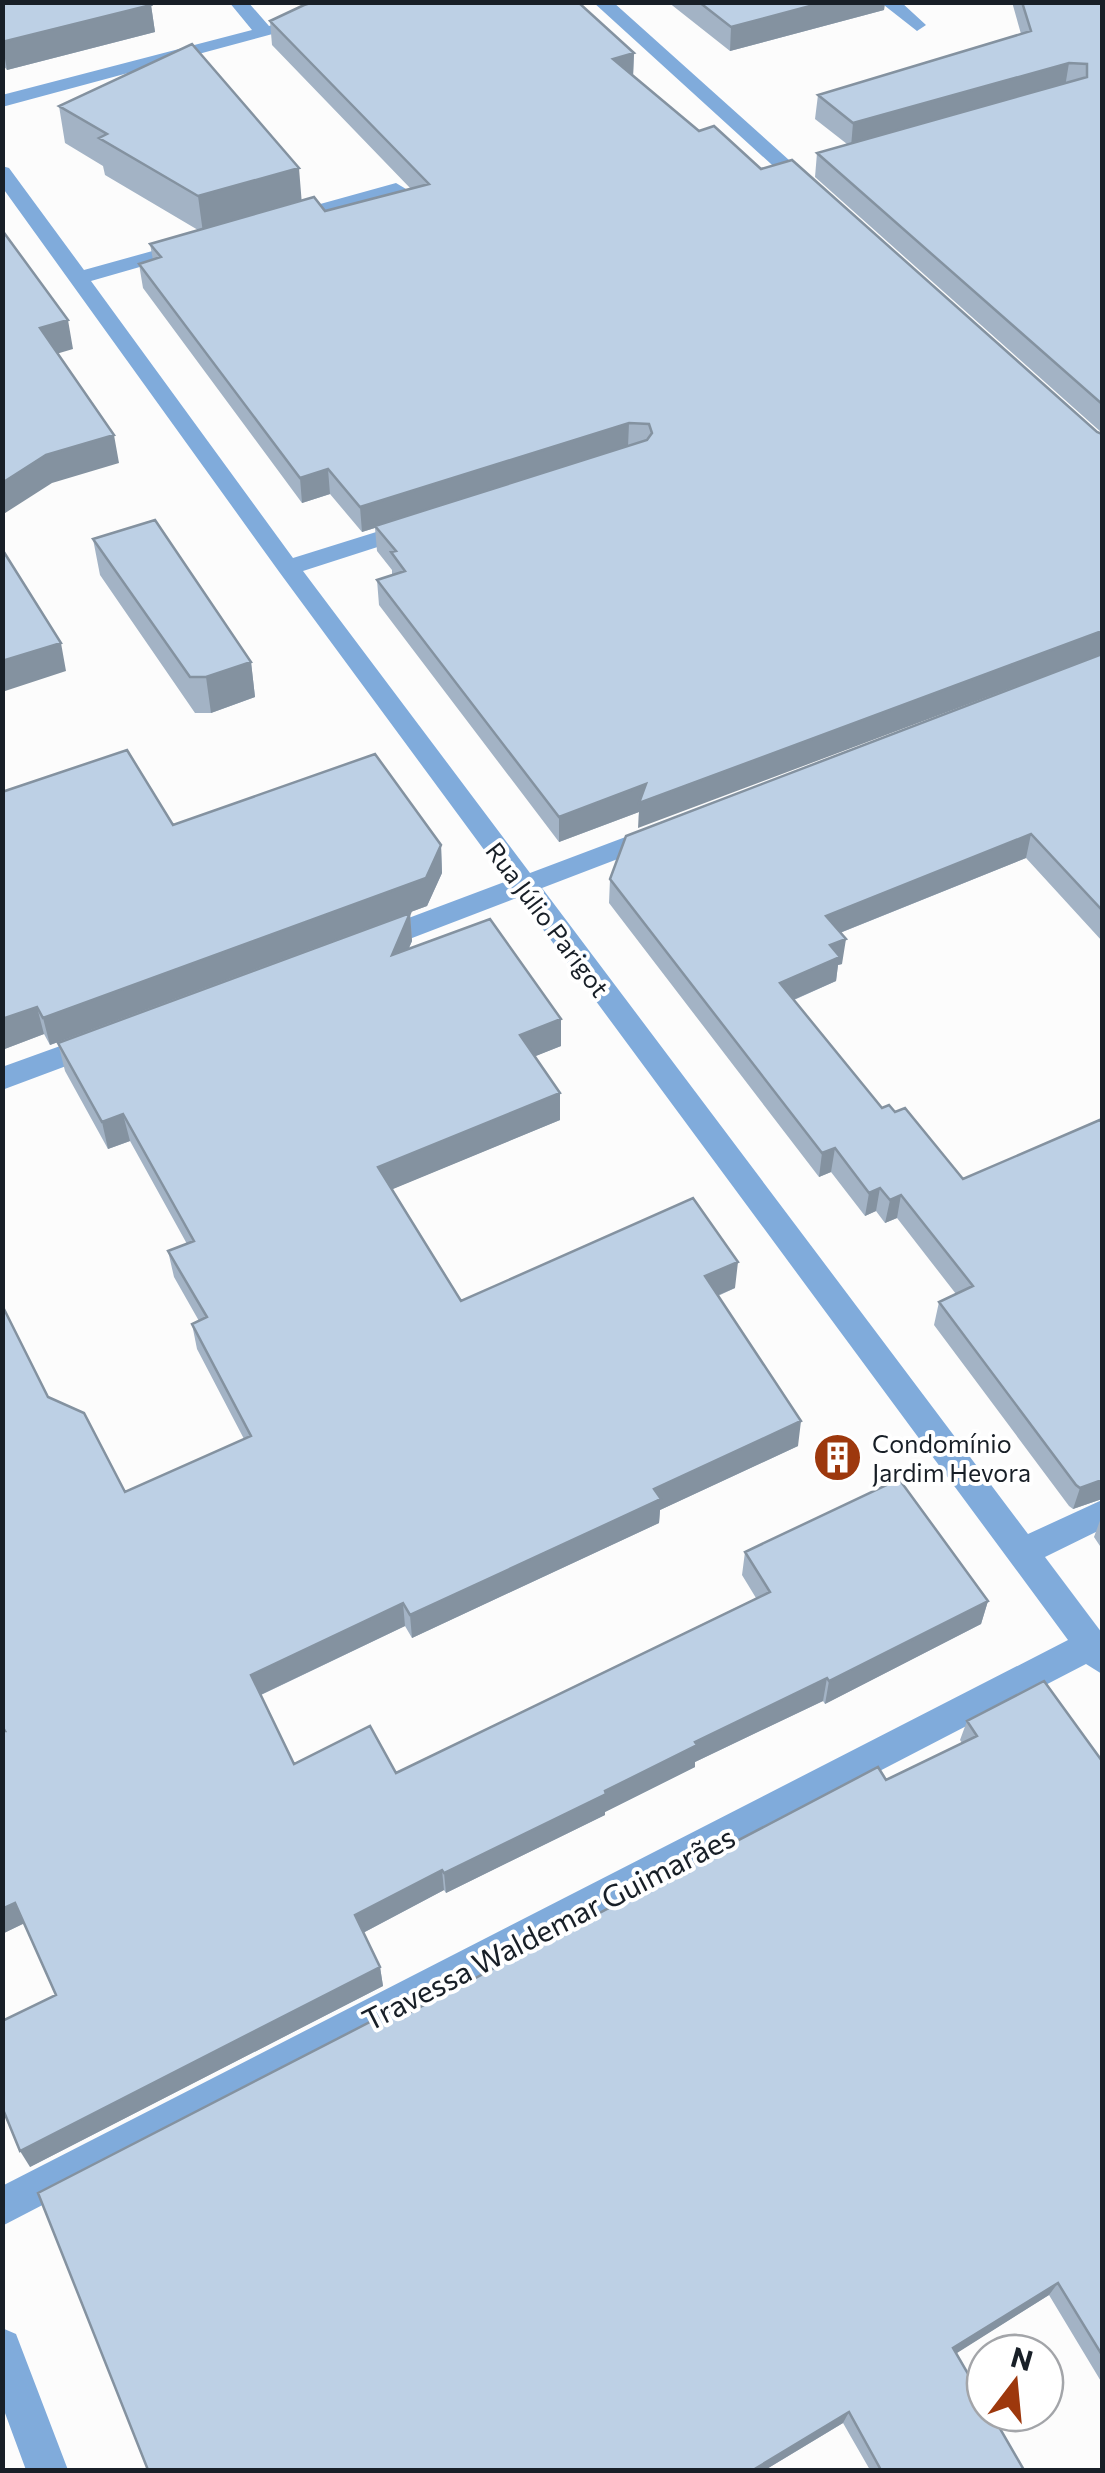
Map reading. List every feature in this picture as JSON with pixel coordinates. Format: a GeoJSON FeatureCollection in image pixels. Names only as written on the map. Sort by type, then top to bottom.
{"type":"FeatureCollection","features":[{"type":"Feature","properties":{"kind":"street"},"geometry":{"type":"LineString","coordinates":[[238,2],[265,33]]}},
{"type":"Feature","properties":{"kind":"street"},"geometry":{"type":"LineString","coordinates":[[2,101],[382,2]]}},
{"type":"Feature","properties":{"kind":"street"},"geometry":{"type":"LineString","coordinates":[[602,2],[822,199]]}},
{"type":"Feature","properties":{"kind":"street"},"geometry":{"type":"LineString","coordinates":[[889,2],[917,25]]}},
{"type":"Feature","properties":{"kind":"street"},"geometry":{"type":"LineString","coordinates":[[792,173],[822,165]]}},
{"type":"Feature","properties":{"kind":"street","name":"Rua Júlio Parigot"},"geometry":{"type":"LineString","coordinates":[[2,172],[288,568],[1097,1651]]}},
{"type":"Feature","properties":{"kind":"street"},"geometry":{"type":"LineString","coordinates":[[265,225],[396,189]]}},
{"type":"Feature","properties":{"kind":"street"},"geometry":{"type":"LineString","coordinates":[[79,278],[209,241]]}},
{"type":"Feature","properties":{"kind":"street"},"geometry":{"type":"LineString","coordinates":[[288,568],[434,521]]}},
{"type":"Feature","properties":{"kind":"street"},"geometry":{"type":"LineString","coordinates":[[345,952],[692,821]]}},
{"type":"Feature","properties":{"kind":"street"},"geometry":{"type":"LineString","coordinates":[[2,1079],[125,1034]]}},
{"type":"Feature","properties":{"kind":"street"},"geometry":{"type":"LineString","coordinates":[[1022,1552],[1102,1514]]}},
{"type":"Feature","properties":{"kind":"street","name":"Travessa Waldemar Guimarães"},"geometry":{"type":"LineString","coordinates":[[2,2207],[1097,1651]]}},
{"type":"Feature","properties":{"kind":"street"},"geometry":{"type":"LineString","coordinates":[[2,2348],[47,2470]]}},
{"type":"Feature","properties":{"kind":"building"},"geometry":{"type":"Polygon","coordinates":[[[2,2],[149,2],[151,5],[2,42],[2,2]]]}},
{"type":"Feature","properties":{"kind":"building"},"geometry":{"type":"Polygon","coordinates":[[[314,2],[578,2],[634,53],[613,59],[699,131],[714,126],[761,169],[792,160],[1102,434],[1102,631],[639,803],[646,784],[559,817],[377,580],[405,571],[391,552],[396,551],[375,526],[647,440],[652,433],[649,424],[629,423],[360,507],[328,469],[300,478],[139,264],[161,257],[150,244],[314,197],[325,211],[429,184],[270,21],[314,2]]]}},
{"type":"Feature","properties":{"kind":"building"},"geometry":{"type":"Polygon","coordinates":[[[699,2],[825,2],[731,27],[699,2]]]}},
{"type":"Feature","properties":{"kind":"building"},"geometry":{"type":"Polygon","coordinates":[[[1022,2],[1102,2],[1102,404],[817,153],[1087,77],[1087,64],[1069,63],[853,123],[818,95],[1031,31],[1022,2]]]}},
{"type":"Feature","properties":{"kind":"building"},"geometry":{"type":"Polygon","coordinates":[[[192,44],[299,168],[198,196],[99,138],[107,134],[59,106],[192,44]]]}},
{"type":"Feature","properties":{"kind":"building"},"geometry":{"type":"Polygon","coordinates":[[[2,230],[68,320],[40,328],[114,435],[46,455],[2,483],[2,230]]]}},
{"type":"Feature","properties":{"kind":"building"},"geometry":{"type":"Polygon","coordinates":[[[155,520],[251,662],[206,677],[190,677],[93,539],[155,520]]]}},
{"type":"Feature","properties":{"kind":"building"},"geometry":{"type":"Polygon","coordinates":[[[2,549],[61,643],[2,661],[2,549]]]}},
{"type":"Feature","properties":{"kind":"building"},"geometry":{"type":"Polygon","coordinates":[[[1102,654],[1102,910],[1031,834],[826,916],[846,939],[830,945],[840,957],[780,983],[882,1108],[889,1105],[895,1112],[905,1108],[963,1179],[1102,1119],[1102,1480],[1080,1488],[939,1302],[973,1286],[901,1195],[890,1200],[880,1188],[869,1193],[835,1148],[822,1153],[610,879],[626,836],[1102,654]]]}},
{"type":"Feature","properties":{"kind":"building"},"geometry":{"type":"Polygon","coordinates":[[[127,750],[173,825],[375,754],[441,845],[426,878],[43,1018],[37,1007],[2,1019],[2,792],[127,750]]]}},
{"type":"Feature","properties":{"kind":"building"},"geometry":{"type":"Polygon","coordinates":[[[410,913],[392,955],[490,919],[561,1019],[520,1035],[560,1093],[378,1167],[461,1301],[693,1198],[738,1262],[705,1276],[801,1421],[654,1489],[661,1499],[410,1615],[403,1603],[251,1675],[294,1764],[370,1726],[396,1773],[770,1592],[745,1552],[899,1479],[988,1601],[829,1681],[827,1678],[695,1742],[697,1745],[605,1791],[606,1794],[355,1915],[380,1967],[20,2151],[2,2107],[2,2021],[56,1995],[15,1903],[2,1909],[2,1305],[48,1397],[84,1413],[125,1492],[251,1436],[192,1324],[207,1317],[168,1251],[194,1241],[123,1114],[102,1122],[58,1043],[410,913]]]}},
{"type":"Feature","properties":{"kind":"building"},"geometry":{"type":"Polygon","coordinates":[[[1044,1681],[1102,1761],[1102,2355],[1058,2283],[977,2333],[965,2333],[965,2341],[953,2348],[965,2369],[965,2433],[1003,2433],[1024,2470],[881,2470],[849,2412],[753,2470],[148,2470],[38,2193],[399,2007],[403,2016],[878,1767],[886,1780],[977,1736],[967,1721],[1044,1681]]]}},
{"type":"Feature","properties":{"kind":"place","name":"Condomínio Jardim Hevora"},"geometry":{"type":"Point","coordinates":[837,1457]}}]}
